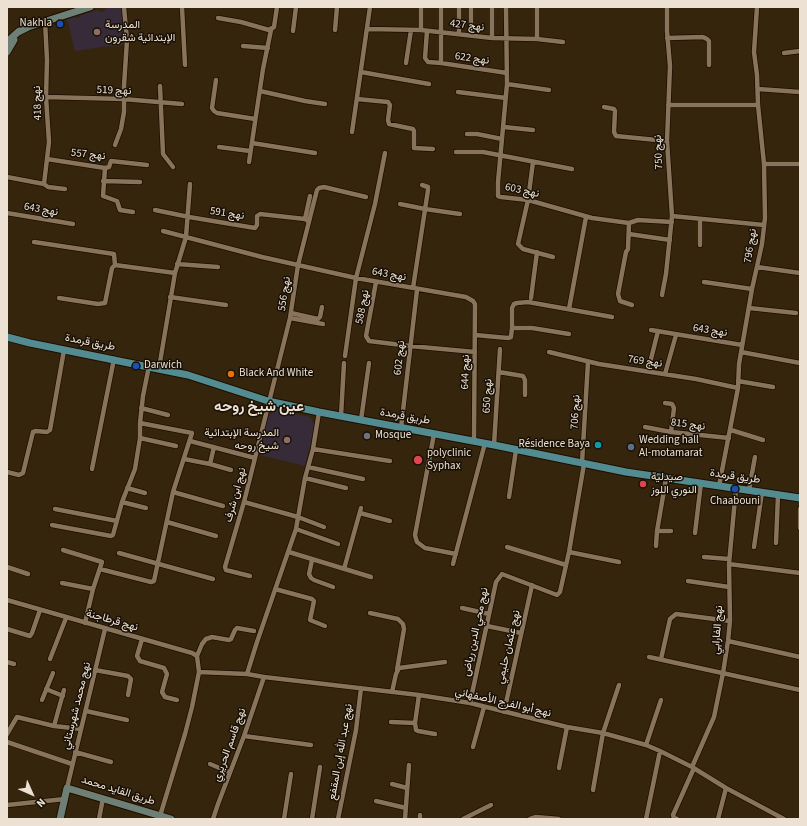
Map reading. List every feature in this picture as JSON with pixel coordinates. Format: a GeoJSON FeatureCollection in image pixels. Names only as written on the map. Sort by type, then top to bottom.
{"type":"FeatureCollection","features":[{"type":"Feature","properties":{"kind":"main road"},"geometry":{"type":"LineString","coordinates":[[7,33],[20,31],[45,21],[90,7]]}},
{"type":"Feature","properties":{"kind":"main road"},"geometry":{"type":"LineString","coordinates":[[7,42],[20,31]]}},
{"type":"Feature","properties":{"kind":"main road"},"geometry":{"type":"LineString","coordinates":[[7,52],[20,31]]}},
{"type":"Feature","properties":{"kind":"main road","name":"طريق قرمدة"},"geometry":{"type":"LineString","coordinates":[[8,338],[159,368],[207,380],[268,401],[319,412],[485,443],[626,472],[800,498]]}},
{"type":"Feature","properties":{"kind":"main road","name":"طريق القايد محمد"},"geometry":{"type":"LineString","coordinates":[[60,819],[68,788],[104,798],[158,817],[171,819]]}},
{"type":"Feature","properties":{"kind":"street"},"geometry":{"type":"LineString","coordinates":[[115,145],[123,118],[127,40],[124,7]]}},
{"type":"Feature","properties":{"kind":"street"},"geometry":{"type":"LineString","coordinates":[[182,7],[185,65]]}},
{"type":"Feature","properties":{"kind":"street"},"geometry":{"type":"LineString","coordinates":[[249,162],[260,90],[271,30],[274,27],[277,7]]}},
{"type":"Feature","properties":{"kind":"street"},"geometry":{"type":"LineString","coordinates":[[293,31],[296,7]]}},
{"type":"Feature","properties":{"kind":"street"},"geometry":{"type":"LineString","coordinates":[[335,30],[337,7]]}},
{"type":"Feature","properties":{"kind":"street"},"geometry":{"type":"LineString","coordinates":[[352,132],[362,72],[370,7]]}},
{"type":"Feature","properties":{"kind":"street"},"geometry":{"type":"LineString","coordinates":[[421,7],[421,30]]}},
{"type":"Feature","properties":{"kind":"street","name":"نهج 622"},"geometry":{"type":"LineString","coordinates":[[441,7],[441,63],[507,73]]}},
{"type":"Feature","properties":{"kind":"street"},"geometry":{"type":"LineString","coordinates":[[459,7],[459,33]]}},
{"type":"Feature","properties":{"kind":"street"},"geometry":{"type":"LineString","coordinates":[[470,35],[471,7]]}},
{"type":"Feature","properties":{"kind":"street"},"geometry":{"type":"LineString","coordinates":[[492,7],[492,38]]}},
{"type":"Feature","properties":{"kind":"street","name":"نهج 603"},"geometry":{"type":"LineString","coordinates":[[506,7],[507,84],[498,196],[528,200],[586,217],[628,223],[638,220],[672,222]]}},
{"type":"Feature","properties":{"kind":"street"},"geometry":{"type":"LineString","coordinates":[[537,7],[537,39]]}},
{"type":"Feature","properties":{"kind":"street","name":"نهج 750"},"geometry":{"type":"LineString","coordinates":[[662,295],[672,222],[666,141],[670,66],[667,38],[667,7]]}},
{"type":"Feature","properties":{"kind":"street","name":"نهج 796"},"geometry":{"type":"LineString","coordinates":[[719,486],[731,430],[738,388],[742,345],[762,244],[765,218],[764,164],[754,52],[757,7]]}},
{"type":"Feature","properties":{"kind":"street"},"geometry":{"type":"LineString","coordinates":[[218,18],[238,21],[266,30],[271,30]]}},
{"type":"Feature","properties":{"kind":"street","name":"نهج 418"},"geometry":{"type":"LineString","coordinates":[[44,184],[49,142],[46,97],[47,60],[45,21]]}},
{"type":"Feature","properties":{"kind":"street","name":"نهج 427"},"geometry":{"type":"LineString","coordinates":[[368,29],[421,30],[459,33],[492,38],[537,39],[563,42]]}},
{"type":"Feature","properties":{"kind":"street"},"geometry":{"type":"LineString","coordinates":[[406,63],[411,30]]}},
{"type":"Feature","properties":{"kind":"street"},"geometry":{"type":"LineString","coordinates":[[427,31],[425,60],[428,62],[441,63]]}},
{"type":"Feature","properties":{"kind":"street"},"geometry":{"type":"LineString","coordinates":[[667,38],[703,37],[707,39],[709,65]]}},
{"type":"Feature","properties":{"kind":"street"},"geometry":{"type":"LineString","coordinates":[[243,46],[268,48]]}},
{"type":"Feature","properties":{"kind":"street"},"geometry":{"type":"LineString","coordinates":[[784,53],[800,51]]}},
{"type":"Feature","properties":{"kind":"street"},"geometry":{"type":"LineString","coordinates":[[362,72],[429,84]]}},
{"type":"Feature","properties":{"kind":"street"},"geometry":{"type":"LineString","coordinates":[[216,80],[212,108],[214,111],[217,113],[255,119]]}},
{"type":"Feature","properties":{"kind":"street"},"geometry":{"type":"LineString","coordinates":[[507,84],[549,90]]}},
{"type":"Feature","properties":{"kind":"street"},"geometry":{"type":"LineString","coordinates":[[160,86],[163,154],[173,167]]}},
{"type":"Feature","properties":{"kind":"street"},"geometry":{"type":"LineString","coordinates":[[758,89],[800,92]]}},
{"type":"Feature","properties":{"kind":"street"},"geometry":{"type":"LineString","coordinates":[[260,90],[305,101],[325,104]]}},
{"type":"Feature","properties":{"kind":"street"},"geometry":{"type":"LineString","coordinates":[[458,92],[506,98]]}},
{"type":"Feature","properties":{"kind":"street","name":"نهج 519"},"geometry":{"type":"LineString","coordinates":[[46,97],[123,99],[182,104]]}},
{"type":"Feature","properties":{"kind":"street"},"geometry":{"type":"LineString","coordinates":[[357,99],[388,102],[390,105],[388,120],[389,124],[413,129],[414,148],[433,149]]}},
{"type":"Feature","properties":{"kind":"street"},"geometry":{"type":"LineString","coordinates":[[668,105],[758,105]]}},
{"type":"Feature","properties":{"kind":"street"},"geometry":{"type":"LineString","coordinates":[[604,107],[614,109],[615,111],[614,132],[616,136],[666,141]]}},
{"type":"Feature","properties":{"kind":"street"},"geometry":{"type":"LineString","coordinates":[[504,127],[534,130]]}},
{"type":"Feature","properties":{"kind":"street"},"geometry":{"type":"LineString","coordinates":[[467,134],[477,134],[502,139]]}},
{"type":"Feature","properties":{"kind":"street"},"geometry":{"type":"LineString","coordinates":[[252,143],[315,153]]}},
{"type":"Feature","properties":{"kind":"street"},"geometry":{"type":"LineString","coordinates":[[219,147],[250,151]]}},
{"type":"Feature","properties":{"kind":"street"},"geometry":{"type":"LineString","coordinates":[[456,152],[482,152],[501,155],[507,158],[572,169]]}},
{"type":"Feature","properties":{"kind":"street"},"geometry":{"type":"LineString","coordinates":[[345,356],[356,278],[375,204],[385,153]]}},
{"type":"Feature","properties":{"kind":"street","name":"نهج 557"},"geometry":{"type":"LineString","coordinates":[[47,159],[105,168],[109,167],[111,161],[147,165]]}},
{"type":"Feature","properties":{"kind":"street"},"geometry":{"type":"LineString","coordinates":[[533,162],[528,200],[518,244],[523,249],[553,257]]}},
{"type":"Feature","properties":{"kind":"street"},"geometry":{"type":"LineString","coordinates":[[764,164],[800,164]]}},
{"type":"Feature","properties":{"kind":"street"},"geometry":{"type":"LineString","coordinates":[[105,168],[103,196],[117,201],[119,209],[133,212]]}},
{"type":"Feature","properties":{"kind":"street"},"geometry":{"type":"LineString","coordinates":[[7,177],[44,184],[48,187],[65,189]]}},
{"type":"Feature","properties":{"kind":"street"},"geometry":{"type":"LineString","coordinates":[[103,181],[140,182]]}},
{"type":"Feature","properties":{"kind":"street"},"geometry":{"type":"LineString","coordinates":[[159,368],[170,297],[177,264],[186,237],[190,184]]}},
{"type":"Feature","properties":{"kind":"street","name":"نهج 602"},"geometry":{"type":"LineString","coordinates":[[401,428],[415,289],[428,188],[422,185]]}},
{"type":"Feature","properties":{"kind":"street","name":"نهج 556"},"geometry":{"type":"LineString","coordinates":[[268,401],[291,315],[298,265],[307,220],[317,190],[324,187],[366,197]]}},
{"type":"Feature","properties":{"kind":"street"},"geometry":{"type":"LineString","coordinates":[[307,220],[310,196]]}},
{"type":"Feature","properties":{"kind":"street"},"geometry":{"type":"LineString","coordinates":[[400,204],[460,214]]}},
{"type":"Feature","properties":{"kind":"street","name":"نهج 591"},"geometry":{"type":"LineString","coordinates":[[155,210],[255,228],[257,225],[258,216],[260,214],[307,220]]}},
{"type":"Feature","properties":{"kind":"street","name":"نهج 643"},"geometry":{"type":"LineString","coordinates":[[7,213],[73,224]]}},
{"type":"Feature","properties":{"kind":"street"},"geometry":{"type":"LineString","coordinates":[[672,216],[764,224]]}},
{"type":"Feature","properties":{"kind":"street"},"geometry":{"type":"LineString","coordinates":[[569,309],[586,217]]}},
{"type":"Feature","properties":{"kind":"street"},"geometry":{"type":"LineString","coordinates":[[700,218],[700,245]]}},
{"type":"Feature","properties":{"kind":"street"},"geometry":{"type":"LineString","coordinates":[[628,223],[628,249],[626,252],[618,294],[620,301],[632,305]]}},
{"type":"Feature","properties":{"kind":"street","name":"نهج 643"},"geometry":{"type":"LineString","coordinates":[[163,232],[356,278],[466,297],[475,304]]}},
{"type":"Feature","properties":{"kind":"street"},"geometry":{"type":"LineString","coordinates":[[629,234],[670,240]]}},
{"type":"Feature","properties":{"kind":"street"},"geometry":{"type":"LineString","coordinates":[[34,242],[114,254],[115,265],[112,268],[106,303],[98,304],[59,298]]}},
{"type":"Feature","properties":{"kind":"street"},"geometry":{"type":"LineString","coordinates":[[532,298],[537,252]]}},
{"type":"Feature","properties":{"kind":"street"},"geometry":{"type":"LineString","coordinates":[[177,264],[218,267]]}},
{"type":"Feature","properties":{"kind":"street"},"geometry":{"type":"LineString","coordinates":[[115,265],[175,273]]}},
{"type":"Feature","properties":{"kind":"street"},"geometry":{"type":"LineString","coordinates":[[757,268],[800,273]]}},
{"type":"Feature","properties":{"kind":"street","name":"نهج 588"},"geometry":{"type":"LineString","coordinates":[[376,282],[366,336],[367,338],[373,342],[410,346]]}},
{"type":"Feature","properties":{"kind":"street"},"geometry":{"type":"LineString","coordinates":[[704,282],[752,289]]}},
{"type":"Feature","properties":{"kind":"street"},"geometry":{"type":"LineString","coordinates":[[170,297],[226,305]]}},
{"type":"Feature","properties":{"kind":"street"},"geometry":{"type":"LineString","coordinates":[[475,335],[508,338],[512,336],[512,308],[514,304],[518,303],[528,302],[612,317]]}},
{"type":"Feature","properties":{"kind":"street","name":"نهج 644"},"geometry":{"type":"LineString","coordinates":[[474,442],[475,304]]}},
{"type":"Feature","properties":{"kind":"street"},"geometry":{"type":"LineString","coordinates":[[291,315],[318,319],[320,317],[322,307]]}},
{"type":"Feature","properties":{"kind":"street"},"geometry":{"type":"LineString","coordinates":[[749,308],[796,313]]}},
{"type":"Feature","properties":{"kind":"street"},"geometry":{"type":"LineString","coordinates":[[291,315],[323,324]]}},
{"type":"Feature","properties":{"kind":"street"},"geometry":{"type":"LineString","coordinates":[[512,328],[532,328],[569,334]]}},
{"type":"Feature","properties":{"kind":"street","name":"نهج 643"},"geometry":{"type":"LineString","coordinates":[[651,330],[742,345]]}},
{"type":"Feature","properties":{"kind":"street"},"geometry":{"type":"LineString","coordinates":[[648,371],[658,331]]}},
{"type":"Feature","properties":{"kind":"street"},"geometry":{"type":"LineString","coordinates":[[666,374],[676,335]]}},
{"type":"Feature","properties":{"kind":"street"},"geometry":{"type":"LineString","coordinates":[[410,346],[475,352]]}},
{"type":"Feature","properties":{"kind":"street","name":"نهج 650"},"geometry":{"type":"LineString","coordinates":[[494,445],[500,349]]}},
{"type":"Feature","properties":{"kind":"street"},"geometry":{"type":"LineString","coordinates":[[7,472],[19,475],[23,473],[34,432],[47,432],[50,430],[64,350]]}},
{"type":"Feature","properties":{"kind":"street","name":"نهج 769"},"geometry":{"type":"LineString","coordinates":[[549,352],[588,362],[666,374],[738,388]]}},
{"type":"Feature","properties":{"kind":"street"},"geometry":{"type":"LineString","coordinates":[[741,352],[800,362]]}},
{"type":"Feature","properties":{"kind":"street"},"geometry":{"type":"LineString","coordinates":[[92,469],[114,359]]}},
{"type":"Feature","properties":{"kind":"street","name":"نهج 706"},"geometry":{"type":"LineString","coordinates":[[532,585],[559,594],[569,552],[583,463],[588,362]]}},
{"type":"Feature","properties":{"kind":"street"},"geometry":{"type":"LineString","coordinates":[[341,416],[344,363]]}},
{"type":"Feature","properties":{"kind":"street"},"geometry":{"type":"LineString","coordinates":[[361,420],[369,363]]}},
{"type":"Feature","properties":{"kind":"street"},"geometry":{"type":"LineString","coordinates":[[52,525],[111,536],[113,535],[122,502],[135,469],[140,438],[141,408],[149,366]]}},
{"type":"Feature","properties":{"kind":"street"},"geometry":{"type":"LineString","coordinates":[[499,372],[523,376],[525,380],[525,395]]}},
{"type":"Feature","properties":{"kind":"street"},"geometry":{"type":"LineString","coordinates":[[738,381],[773,387]]}},
{"type":"Feature","properties":{"kind":"street","name":"نهج ابن شرف"},"geometry":{"type":"LineString","coordinates":[[250,576],[226,570],[225,567],[244,502],[268,401]]}},
{"type":"Feature","properties":{"kind":"street"},"geometry":{"type":"LineString","coordinates":[[665,403],[672,404],[674,408],[671,432]]}},
{"type":"Feature","properties":{"kind":"street"},"geometry":{"type":"LineString","coordinates":[[141,408],[168,415]]}},
{"type":"Feature","properties":{"kind":"street"},"geometry":{"type":"LineString","coordinates":[[247,674],[296,529],[305,478],[313,449],[319,412]]}},
{"type":"Feature","properties":{"kind":"street"},"geometry":{"type":"LineString","coordinates":[[100,569],[154,581],[173,492],[192,434],[140,423]]}},
{"type":"Feature","properties":{"kind":"street","name":"نهج 815"},"geometry":{"type":"LineString","coordinates":[[645,428],[729,438]]}},
{"type":"Feature","properties":{"kind":"street"},"geometry":{"type":"LineString","coordinates":[[731,430],[763,440]]}},
{"type":"Feature","properties":{"kind":"street"},"geometry":{"type":"LineString","coordinates":[[434,434],[415,535],[418,542],[425,548],[456,554]]}},
{"type":"Feature","properties":{"kind":"street"},"geometry":{"type":"LineString","coordinates":[[140,438],[176,446]]}},
{"type":"Feature","properties":{"kind":"street"},"geometry":{"type":"LineString","coordinates":[[190,441],[255,458]]}},
{"type":"Feature","properties":{"kind":"street"},"geometry":{"type":"LineString","coordinates":[[453,564],[485,443]]}},
{"type":"Feature","properties":{"kind":"street"},"geometry":{"type":"LineString","coordinates":[[210,464],[214,447]]}},
{"type":"Feature","properties":{"kind":"street"},"geometry":{"type":"LineString","coordinates":[[313,449],[390,461]]}},
{"type":"Feature","properties":{"kind":"street"},"geometry":{"type":"LineString","coordinates":[[509,497],[516,450]]}},
{"type":"Feature","properties":{"kind":"street"},"geometry":{"type":"LineString","coordinates":[[749,490],[755,457]]}},
{"type":"Feature","properties":{"kind":"street"},"geometry":{"type":"LineString","coordinates":[[184,459],[231,470]]}},
{"type":"Feature","properties":{"kind":"street"},"geometry":{"type":"LineString","coordinates":[[308,467],[363,479]]}},
{"type":"Feature","properties":{"kind":"street"},"geometry":{"type":"LineString","coordinates":[[305,478],[346,488]]}},
{"type":"Feature","properties":{"kind":"street"},"geometry":{"type":"LineString","coordinates":[[656,546],[657,531],[666,479]]}},
{"type":"Feature","properties":{"kind":"street"},"geometry":{"type":"LineString","coordinates":[[695,533],[701,483]]}},
{"type":"Feature","properties":{"kind":"street"},"geometry":{"type":"LineString","coordinates":[[127,488],[146,493]]}},
{"type":"Feature","properties":{"kind":"street","name":"نهج الفارابي"},"geometry":{"type":"LineString","coordinates":[[677,819],[674,818],[673,815],[714,717],[724,673],[730,621],[729,562],[736,488]]}},
{"type":"Feature","properties":{"kind":"street"},"geometry":{"type":"LineString","coordinates":[[173,492],[223,506]]}},
{"type":"Feature","properties":{"kind":"street"},"geometry":{"type":"LineString","coordinates":[[754,547],[762,492]]}},
{"type":"Feature","properties":{"kind":"street"},"geometry":{"type":"LineString","coordinates":[[776,543],[778,495]]}},
{"type":"Feature","properties":{"kind":"street"},"geometry":{"type":"LineString","coordinates":[[122,502],[146,508]]}},
{"type":"Feature","properties":{"kind":"street"},"geometry":{"type":"LineString","coordinates":[[244,502],[324,527]]}},
{"type":"Feature","properties":{"kind":"street"},"geometry":{"type":"LineString","coordinates":[[55,509],[117,521]]}},
{"type":"Feature","properties":{"kind":"street"},"geometry":{"type":"LineString","coordinates":[[800,509],[800,528]]}},
{"type":"Feature","properties":{"kind":"street"},"geometry":{"type":"LineString","coordinates":[[344,569],[360,510],[390,521]]}},
{"type":"Feature","properties":{"kind":"street"},"geometry":{"type":"LineString","coordinates":[[167,522],[216,536]]}},
{"type":"Feature","properties":{"kind":"street"},"geometry":{"type":"LineString","coordinates":[[296,529],[338,544]]}},
{"type":"Feature","properties":{"kind":"street"},"geometry":{"type":"LineString","coordinates":[[657,531],[671,531]]}},
{"type":"Feature","properties":{"kind":"street"},"geometry":{"type":"LineString","coordinates":[[507,547],[566,564]]}},
{"type":"Feature","properties":{"kind":"street"},"geometry":{"type":"LineString","coordinates":[[63,550],[100,560],[102,562],[93,589],[85,622]]}},
{"type":"Feature","properties":{"kind":"street"},"geometry":{"type":"LineString","coordinates":[[288,552],[371,577]]}},
{"type":"Feature","properties":{"kind":"street"},"geometry":{"type":"LineString","coordinates":[[569,552],[620,562]]}},
{"type":"Feature","properties":{"kind":"street"},"geometry":{"type":"LineString","coordinates":[[119,553],[158,562],[213,579]]}},
{"type":"Feature","properties":{"kind":"street"},"geometry":{"type":"LineString","coordinates":[[704,557],[800,573]]}},
{"type":"Feature","properties":{"kind":"street"},"geometry":{"type":"LineString","coordinates":[[312,560],[309,574],[311,578],[333,587]]}},
{"type":"Feature","properties":{"kind":"street"},"geometry":{"type":"LineString","coordinates":[[7,567],[28,574]]}},
{"type":"Feature","properties":{"kind":"street","name":"نهج محي الدين رياض"},"geometry":{"type":"LineString","coordinates":[[470,703],[496,582],[502,574],[532,585]]}},
{"type":"Feature","properties":{"kind":"street"},"geometry":{"type":"LineString","coordinates":[[688,580],[729,587]]}},
{"type":"Feature","properties":{"kind":"street"},"geometry":{"type":"LineString","coordinates":[[62,583],[93,589]]}},
{"type":"Feature","properties":{"kind":"street","name":"نهج عثمان حليمي"},"geometry":{"type":"LineString","coordinates":[[504,712],[532,585]]}},
{"type":"Feature","properties":{"kind":"street"},"geometry":{"type":"LineString","coordinates":[[275,590],[312,599],[314,601],[310,620],[326,626]]}},
{"type":"Feature","properties":{"kind":"street","name":"نهج قرطاجنة"},"geometry":{"type":"LineString","coordinates":[[7,600],[192,653],[197,656]]}},
{"type":"Feature","properties":{"kind":"street"},"geometry":{"type":"LineString","coordinates":[[462,608],[489,614]]}},
{"type":"Feature","properties":{"kind":"street"},"geometry":{"type":"LineString","coordinates":[[7,629],[30,636],[40,610]]}},
{"type":"Feature","properties":{"kind":"street"},"geometry":{"type":"LineString","coordinates":[[370,613],[398,619],[403,624],[404,629],[392,692]]}},
{"type":"Feature","properties":{"kind":"street"},"geometry":{"type":"LineString","coordinates":[[661,659],[670,619],[676,614],[730,621]]}},
{"type":"Feature","properties":{"kind":"street"},"geometry":{"type":"LineString","coordinates":[[50,659],[66,618]]}},
{"type":"Feature","properties":{"kind":"street"},"geometry":{"type":"LineString","coordinates":[[486,626],[521,633]]}},
{"type":"Feature","properties":{"kind":"street"},"geometry":{"type":"LineString","coordinates":[[158,817],[185,734],[199,672],[197,656],[202,644],[206,639],[212,638],[230,640],[236,628],[254,631]]}},
{"type":"Feature","properties":{"kind":"street","name":"نهج محمد شهرستاني"},"geometry":{"type":"LineString","coordinates":[[68,788],[72,764],[105,629]]}},
{"type":"Feature","properties":{"kind":"street"},"geometry":{"type":"LineString","coordinates":[[142,639],[137,656],[140,661],[164,668],[168,674],[162,692],[165,697],[177,700]]}},
{"type":"Feature","properties":{"kind":"street"},"geometry":{"type":"LineString","coordinates":[[728,641],[800,657]]}},
{"type":"Feature","properties":{"kind":"street"},"geometry":{"type":"LineString","coordinates":[[649,657],[800,690]]}},
{"type":"Feature","properties":{"kind":"street"},"geometry":{"type":"LineString","coordinates":[[7,662],[14,664]]}},
{"type":"Feature","properties":{"kind":"street"},"geometry":{"type":"LineString","coordinates":[[397,670],[403,667],[445,662]]}},
{"type":"Feature","properties":{"kind":"street"},"geometry":{"type":"LineString","coordinates":[[95,670],[128,676],[131,680],[128,695]]}},
{"type":"Feature","properties":{"kind":"street","name":"نهج أبو الفرج الأصفهاني"},"geometry":{"type":"LineString","coordinates":[[199,672],[247,674],[419,695],[470,703],[567,727],[603,734],[646,745],[660,751],[784,819]]}},
{"type":"Feature","properties":{"kind":"street"},"geometry":{"type":"LineString","coordinates":[[42,700],[53,673]]}},
{"type":"Feature","properties":{"kind":"street","name":"نهج قاسم الحريري"},"geometry":{"type":"LineString","coordinates":[[213,819],[264,677]]}},
{"type":"Feature","properties":{"kind":"street"},"geometry":{"type":"LineString","coordinates":[[594,790],[603,734],[619,685]]}},
{"type":"Feature","properties":{"kind":"street","name":"نهج عبد الله إبن المقفع"},"geometry":{"type":"LineString","coordinates":[[338,819],[356,730],[361,688]]}},
{"type":"Feature","properties":{"kind":"street"},"geometry":{"type":"LineString","coordinates":[[46,690],[62,696]]}},
{"type":"Feature","properties":{"kind":"street"},"geometry":{"type":"LineString","coordinates":[[54,726],[64,690]]}},
{"type":"Feature","properties":{"kind":"street"},"geometry":{"type":"LineString","coordinates":[[419,695],[415,723],[416,730],[435,734]]}},
{"type":"Feature","properties":{"kind":"street"},"geometry":{"type":"LineString","coordinates":[[646,745],[661,700]]}},
{"type":"Feature","properties":{"kind":"street"},"geometry":{"type":"LineString","coordinates":[[473,746],[484,707]]}},
{"type":"Feature","properties":{"kind":"street"},"geometry":{"type":"LineString","coordinates":[[86,711],[127,720]]}},
{"type":"Feature","properties":{"kind":"street"},"geometry":{"type":"LineString","coordinates":[[7,734],[17,717],[54,726],[81,729]]}},
{"type":"Feature","properties":{"kind":"street"},"geometry":{"type":"LineString","coordinates":[[391,722],[415,723]]}},
{"type":"Feature","properties":{"kind":"street"},"geometry":{"type":"LineString","coordinates":[[559,768],[567,727]]}},
{"type":"Feature","properties":{"kind":"street"},"geometry":{"type":"LineString","coordinates":[[244,736],[311,745]]}},
{"type":"Feature","properties":{"kind":"street"},"geometry":{"type":"LineString","coordinates":[[7,742],[72,764]]}},
{"type":"Feature","properties":{"kind":"street"},"geometry":{"type":"LineString","coordinates":[[646,819],[660,751]]}},
{"type":"Feature","properties":{"kind":"street"},"geometry":{"type":"LineString","coordinates":[[75,752],[111,762]]}},
{"type":"Feature","properties":{"kind":"street"},"geometry":{"type":"LineString","coordinates":[[210,764],[229,772]]}},
{"type":"Feature","properties":{"kind":"street"},"geometry":{"type":"LineString","coordinates":[[405,819],[409,765]]}},
{"type":"Feature","properties":{"kind":"street"},"geometry":{"type":"LineString","coordinates":[[312,819],[320,767]]}},
{"type":"Feature","properties":{"kind":"street"},"geometry":{"type":"LineString","coordinates":[[284,819],[292,774]]}},
{"type":"Feature","properties":{"kind":"street"},"geometry":{"type":"LineString","coordinates":[[392,784],[407,788]]}},
{"type":"Feature","properties":{"kind":"street"},"geometry":{"type":"LineString","coordinates":[[718,819],[726,788]]}},
{"type":"Feature","properties":{"kind":"street"},"geometry":{"type":"LineString","coordinates":[[99,819],[104,798]]}},
{"type":"Feature","properties":{"kind":"street"},"geometry":{"type":"LineString","coordinates":[[7,805],[65,799]]}},
{"type":"Feature","properties":{"kind":"street"},"geometry":{"type":"LineString","coordinates":[[376,801],[406,808]]}},
{"type":"Feature","properties":{"kind":"street"},"geometry":{"type":"LineString","coordinates":[[463,819],[491,805]]}},
{"type":"Feature","properties":{"kind":"street"},"geometry":{"type":"LineString","coordinates":[[530,819],[536,817],[558,819]]}},
{"type":"Feature","properties":{"kind":"shaded area","name":"المدرسة الإبتدائية شقرون"},"geometry":{"type":"Polygon","coordinates":[[[123,7],[125,45],[75,51],[67,19],[77,18],[81,15],[98,10],[100,12],[104,11],[106,8],[123,7]]]}},
{"type":"Feature","properties":{"kind":"shaded area","name":"المدرسة الإبتدائية شيخ روحه"},"geometry":{"type":"Polygon","coordinates":[[[276,410],[310,417],[315,425],[305,466],[260,455],[268,416],[276,410]]]}},
{"type":"Feature","properties":{"kind":"place","name":"Nakhla"},"geometry":{"type":"Point","coordinates":[60,24]}},
{"type":"Feature","properties":{"kind":"place","name":"المدرسة الإبتدائية شقرون"},"geometry":{"type":"Point","coordinates":[97,32]}},
{"type":"Feature","properties":{"kind":"place","name":"Darwich"},"geometry":{"type":"Point","coordinates":[136,366]}},
{"type":"Feature","properties":{"kind":"place","name":"Black And White"},"geometry":{"type":"Point","coordinates":[231,374]}},
{"type":"Feature","properties":{"kind":"place","name":"Mosque"},"geometry":{"type":"Point","coordinates":[367,436]}},
{"type":"Feature","properties":{"kind":"place","name":"المدرسة الإبتدائية شيخ روحه"},"geometry":{"type":"Point","coordinates":[287,440]}},
{"type":"Feature","properties":{"kind":"place","name":"Résidence Baya"},"geometry":{"type":"Point","coordinates":[598,445]}},
{"type":"Feature","properties":{"kind":"place","name":"Wedding hall Al-motamarat"},"geometry":{"type":"Point","coordinates":[631,447]}},
{"type":"Feature","properties":{"kind":"place","name":"polyclinic Syphax"},"geometry":{"type":"Point","coordinates":[418,460]}},
{"type":"Feature","properties":{"kind":"place","name":"صيدلية النوري اللوز"},"geometry":{"type":"Point","coordinates":[643,484]}},
{"type":"Feature","properties":{"kind":"place","name":"Chaabouni"},"geometry":{"type":"Point","coordinates":[735,489]}},
{"type":"Feature","properties":{"kind":"district","name":"عين شيخ روحه"},"geometry":{"type":"Point","coordinates":[259,408]}}]}
